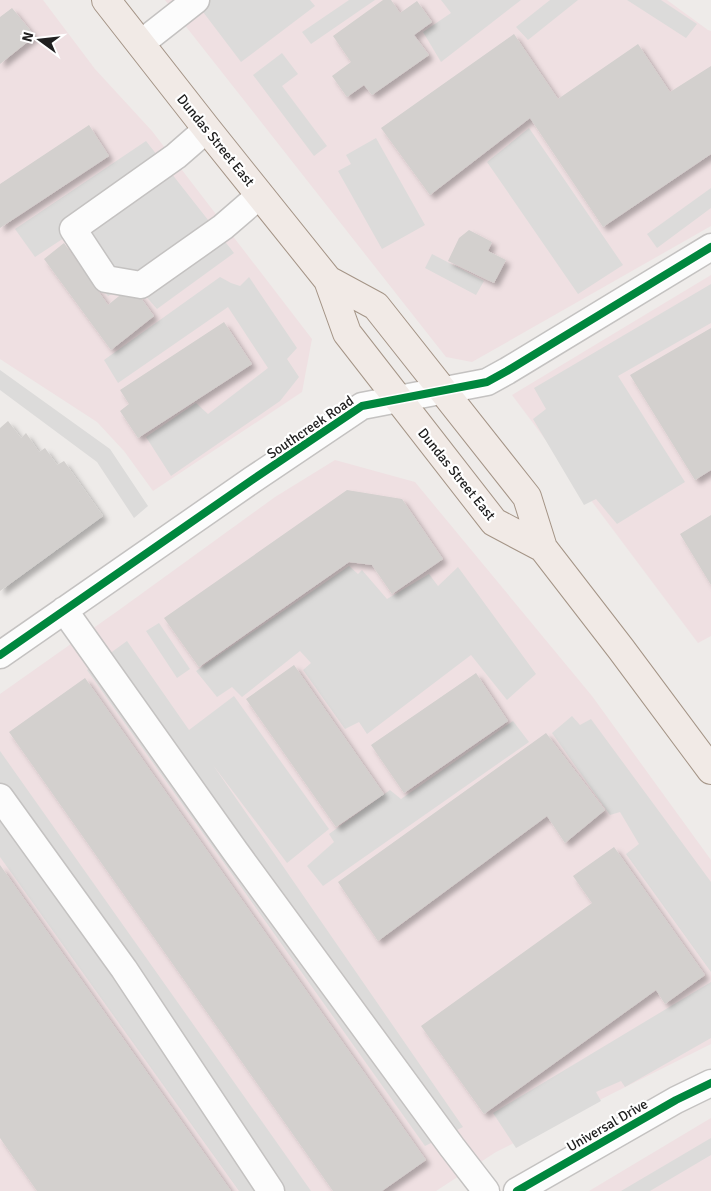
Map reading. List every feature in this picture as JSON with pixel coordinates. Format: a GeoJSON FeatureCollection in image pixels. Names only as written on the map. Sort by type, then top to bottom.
{"type":"FeatureCollection","features":[{"type":"Feature","properties":{"kind":"main road","name":"Dundas Street East"},"geometry":{"type":"LineString","coordinates":[[108,1],[207,129],[328,280],[347,333],[494,522],[543,548]]}},
{"type":"Feature","properties":{"kind":"main road","name":"Dundas Street East"},"geometry":{"type":"LineString","coordinates":[[328,280],[376,306],[527,497],[543,548],[711,770]]}},
{"type":"Feature","properties":{"kind":"street"},"geometry":{"type":"LineString","coordinates":[[140,44],[196,0]]}},
{"type":"Feature","properties":{"kind":"street"},"geometry":{"type":"LineString","coordinates":[[207,129],[176,156],[72,229],[106,279],[141,285],[223,227],[260,195]]}},
{"type":"Feature","properties":{"kind":"street","name":"Southcreek Road"},"geometry":{"type":"LineString","coordinates":[[0,655],[362,406],[487,382],[711,247]]}},
{"type":"Feature","properties":{"kind":"street"},"geometry":{"type":"LineString","coordinates":[[64,610],[235,851],[486,1191]]}},
{"type":"Feature","properties":{"kind":"street"},"geometry":{"type":"LineString","coordinates":[[0,797],[124,969],[271,1191]]}},
{"type":"Feature","properties":{"kind":"street","name":"Universal Drive"},"geometry":{"type":"LineString","coordinates":[[517,1191],[676,1100],[711,1083]]}},
{"type":"Feature","properties":{"kind":"shaded area"},"geometry":{"type":"Polygon","coordinates":[[[0,0],[43,0],[95,69],[152,131],[312,339],[302,392],[153,491],[124,451],[97,422],[0,359],[0,0]]]}},
{"type":"Feature","properties":{"kind":"shaded area"},"geometry":{"type":"Polygon","coordinates":[[[165,0],[667,0],[711,31],[711,226],[472,362],[446,357],[165,0]]]}},
{"type":"Feature","properties":{"kind":"shaded area"},"geometry":{"type":"Polygon","coordinates":[[[194,0],[310,0],[315,6],[241,62],[194,0]]]}},
{"type":"Feature","properties":{"kind":"shaded area"},"geometry":{"type":"Polygon","coordinates":[[[349,0],[375,0],[311,44],[302,32],[349,0]]]}},
{"type":"Feature","properties":{"kind":"shaded area"},"geometry":{"type":"Polygon","coordinates":[[[441,0],[521,0],[441,62],[423,32],[451,13],[441,0]]]}},
{"type":"Feature","properties":{"kind":"shaded area"},"geometry":{"type":"Polygon","coordinates":[[[550,0],[578,0],[528,40],[516,27],[550,0]]]}},
{"type":"Feature","properties":{"kind":"shaded area"},"geometry":{"type":"Polygon","coordinates":[[[627,0],[661,0],[697,24],[686,38],[627,0]]]}},
{"type":"Feature","properties":{"kind":"shaded area"},"geometry":{"type":"Polygon","coordinates":[[[282,53],[298,74],[282,86],[327,146],[314,156],[253,75],[282,53]]]}},
{"type":"Feature","properties":{"kind":"shaded area"},"geometry":{"type":"Polygon","coordinates":[[[529,128],[623,265],[578,294],[487,162],[529,128]]]}},
{"type":"Feature","properties":{"kind":"shaded area"},"geometry":{"type":"Polygon","coordinates":[[[376,138],[425,225],[382,249],[338,171],[351,164],[346,155],[376,138]]]}},
{"type":"Feature","properties":{"kind":"shaded area"},"geometry":{"type":"Polygon","coordinates":[[[146,141],[234,253],[157,309],[143,293],[119,290],[108,296],[64,238],[35,257],[15,229],[146,141]]]}},
{"type":"Feature","properties":{"kind":"shaded area"},"geometry":{"type":"Polygon","coordinates":[[[711,188],[711,208],[657,248],[647,234],[711,188]]]}},
{"type":"Feature","properties":{"kind":"shaded area"},"geometry":{"type":"Polygon","coordinates":[[[432,254],[484,281],[476,295],[425,268],[432,254]]]}},
{"type":"Feature","properties":{"kind":"shaded area"},"geometry":{"type":"Polygon","coordinates":[[[711,275],[711,636],[698,643],[512,395],[711,275]]]}},
{"type":"Feature","properties":{"kind":"shaded area"},"geometry":{"type":"Polygon","coordinates":[[[220,277],[240,286],[249,277],[297,348],[287,359],[299,377],[280,401],[171,476],[146,437],[196,403],[208,414],[268,368],[228,307],[118,383],[104,360],[220,277]]]}},
{"type":"Feature","properties":{"kind":"shaded area"},"geometry":{"type":"Polygon","coordinates":[[[711,284],[711,323],[618,376],[685,482],[617,524],[596,499],[584,505],[533,419],[546,409],[534,388],[711,284]]]}},
{"type":"Feature","properties":{"kind":"shaded area"},"geometry":{"type":"Polygon","coordinates":[[[0,370],[110,449],[148,506],[134,518],[97,462],[0,390],[0,370]]]}},
{"type":"Feature","properties":{"kind":"shaded area"},"geometry":{"type":"Polygon","coordinates":[[[335,460],[415,482],[592,696],[711,860],[711,1044],[496,1152],[436,1191],[0,1191],[0,694],[275,497],[335,460]]]}},
{"type":"Feature","properties":{"kind":"shaded area"},"geometry":{"type":"Polygon","coordinates":[[[349,566],[358,574],[362,570],[387,599],[429,574],[438,586],[458,567],[536,674],[507,700],[471,655],[367,734],[359,722],[345,729],[303,670],[311,663],[300,651],[242,697],[232,687],[217,697],[196,671],[349,566]]]}},
{"type":"Feature","properties":{"kind":"shaded area"},"geometry":{"type":"Polygon","coordinates":[[[159,623],[190,669],[177,678],[146,631],[159,623]]]}},
{"type":"Feature","properties":{"kind":"shaded area"},"geometry":{"type":"Polygon","coordinates":[[[127,641],[189,730],[234,696],[329,829],[287,863],[213,765],[463,1127],[425,1146],[87,670],[127,641]]]}},
{"type":"Feature","properties":{"kind":"shaded area"},"geometry":{"type":"Polygon","coordinates":[[[572,716],[580,725],[591,719],[711,882],[711,972],[626,854],[639,844],[620,812],[610,815],[552,733],[572,716]]]}},
{"type":"Feature","properties":{"kind":"shaded area"},"geometry":{"type":"Polygon","coordinates":[[[513,721],[529,742],[323,886],[307,866],[334,842],[329,834],[390,790],[401,799],[513,721]]]}},
{"type":"Feature","properties":{"kind":"shaded area"},"geometry":{"type":"Polygon","coordinates":[[[0,751],[311,1191],[239,1191],[0,857],[0,751]]]}},
{"type":"Feature","properties":{"kind":"shaded area"},"geometry":{"type":"Polygon","coordinates":[[[711,982],[711,1038],[625,1087],[621,1081],[596,1092],[601,1101],[516,1148],[493,1113],[711,982]]]}},
{"type":"Feature","properties":{"kind":"shaded area"},"geometry":{"type":"Polygon","coordinates":[[[711,1118],[711,1191],[589,1191],[711,1118]]]}},
{"type":"Feature","properties":{"kind":"shaded area"},"geometry":{"type":"Polygon","coordinates":[[[711,1138],[711,1155],[650,1191],[621,1191],[711,1138]]]}},
{"type":"Feature","properties":{"kind":"building"},"geometry":{"type":"Polygon","coordinates":[[[383,0],[391,0],[400,13],[417,1],[432,22],[414,35],[429,55],[372,95],[364,85],[347,97],[332,76],[351,62],[333,36],[383,0]]]}},
{"type":"Feature","properties":{"kind":"building"},"geometry":{"type":"Polygon","coordinates":[[[12,8],[35,36],[0,64],[0,17],[12,8]]]}},
{"type":"Feature","properties":{"kind":"building"},"geometry":{"type":"Polygon","coordinates":[[[514,34],[558,99],[638,44],[670,92],[711,66],[711,154],[603,227],[530,118],[430,195],[381,128],[514,34]]]}},
{"type":"Feature","properties":{"kind":"building"},"geometry":{"type":"Polygon","coordinates":[[[89,125],[109,156],[0,228],[0,184],[89,125]]]}},
{"type":"Feature","properties":{"kind":"building"},"geometry":{"type":"Polygon","coordinates":[[[469,230],[492,242],[488,251],[506,260],[494,283],[448,261],[459,238],[469,230]]]}},
{"type":"Feature","properties":{"kind":"building"},"geometry":{"type":"Polygon","coordinates":[[[64,243],[108,305],[124,292],[138,294],[154,316],[111,350],[44,259],[64,243]]]}},
{"type":"Feature","properties":{"kind":"building"},"geometry":{"type":"Polygon","coordinates":[[[224,322],[252,364],[138,438],[120,411],[129,404],[120,390],[224,322]]]}},
{"type":"Feature","properties":{"kind":"building"},"geometry":{"type":"Polygon","coordinates":[[[711,328],[711,470],[695,480],[630,375],[711,328]]]}},
{"type":"Feature","properties":{"kind":"building"},"geometry":{"type":"Polygon","coordinates":[[[8,421],[21,438],[26,433],[39,452],[45,448],[57,465],[64,461],[103,516],[0,591],[0,428],[8,421]]]}},
{"type":"Feature","properties":{"kind":"building"},"geometry":{"type":"Polygon","coordinates":[[[347,490],[402,499],[443,559],[392,594],[372,565],[349,562],[199,667],[164,618],[347,490]]]}},
{"type":"Feature","properties":{"kind":"building"},"geometry":{"type":"Polygon","coordinates":[[[711,515],[711,585],[680,534],[711,515]]]}},
{"type":"Feature","properties":{"kind":"building"},"geometry":{"type":"Polygon","coordinates":[[[294,665],[384,794],[336,827],[246,699],[294,665]]]}},
{"type":"Feature","properties":{"kind":"building"},"geometry":{"type":"Polygon","coordinates":[[[476,673],[508,721],[404,793],[371,745],[476,673]]]}},
{"type":"Feature","properties":{"kind":"building"},"geometry":{"type":"Polygon","coordinates":[[[85,678],[426,1160],[382,1191],[333,1191],[9,732],[85,678]]]}},
{"type":"Feature","properties":{"kind":"building"},"geometry":{"type":"Polygon","coordinates":[[[546,733],[605,810],[565,843],[547,816],[378,941],[338,882],[546,733]]]}},
{"type":"Feature","properties":{"kind":"building"},"geometry":{"type":"Polygon","coordinates":[[[614,847],[705,975],[665,1004],[656,990],[484,1114],[421,1026],[592,903],[573,876],[614,847]]]}},
{"type":"Feature","properties":{"kind":"building"},"geometry":{"type":"Polygon","coordinates":[[[0,865],[231,1191],[37,1191],[0,1138],[0,865]]]}},
{"type":"Feature","properties":{"kind":"cycle path"},"geometry":{"type":"LineString","coordinates":[[0,655],[362,406],[487,382],[711,247]]}},
{"type":"Feature","properties":{"kind":"cycle path"},"geometry":{"type":"LineString","coordinates":[[517,1191],[676,1100],[711,1083]]}}]}
